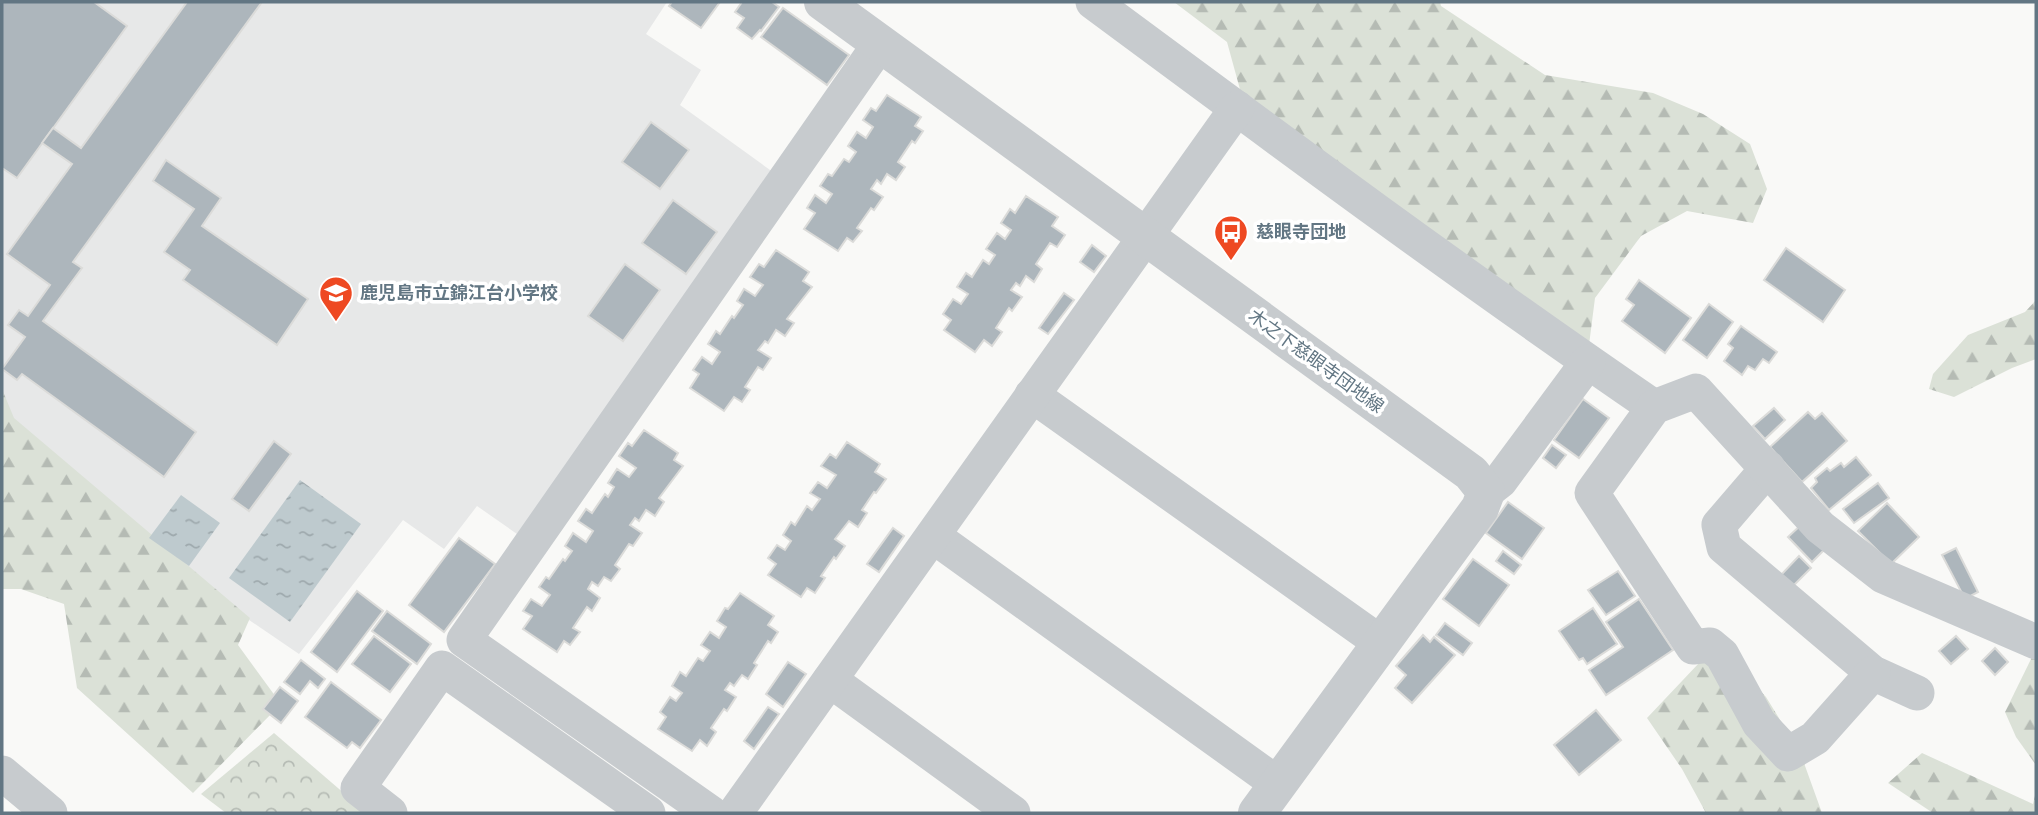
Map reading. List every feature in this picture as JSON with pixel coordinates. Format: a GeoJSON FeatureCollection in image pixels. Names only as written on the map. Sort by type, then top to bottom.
{"type":"FeatureCollection","features":[{"type":"Feature","properties":{"kind":"street","name":"木之下慈眼寺団地線"},"geometry":{"type":"LineString","coordinates":[[823,2],[1471,472],[1486,492]]}},
{"type":"Feature","properties":{"kind":"street"},"geometry":{"type":"LineString","coordinates":[[1093,2],[1588,362],[1654,407]]}},
{"type":"Feature","properties":{"kind":"street"},"geometry":{"type":"LineString","coordinates":[[711,813],[464,640],[880,45]]}},
{"type":"Feature","properties":{"kind":"street"},"geometry":{"type":"LineString","coordinates":[[735,813],[1237,108]]}},
{"type":"Feature","properties":{"kind":"street"},"geometry":{"type":"LineString","coordinates":[[933,536],[1267,799],[1480,508],[1486,492],[1500,481],[1588,362]]}},
{"type":"Feature","properties":{"kind":"street"},"geometry":{"type":"LineString","coordinates":[[1872,673],[1815,738],[1788,754],[1759,723],[1722,654],[1710,645],[1693,646],[1592,493],[1654,407],[1696,391],[1820,527],[1883,576],[2036,642]]}},
{"type":"Feature","properties":{"kind":"street"},"geometry":{"type":"LineString","coordinates":[[1032,395],[1381,643]]}},
{"type":"Feature","properties":{"kind":"street"},"geometry":{"type":"LineString","coordinates":[[1768,468],[1719,525],[1724,547],[1872,673],[1917,693]]}},
{"type":"Feature","properties":{"kind":"street"},"geometry":{"type":"LineString","coordinates":[[390,813],[358,788],[442,667],[648,813]]}},
{"type":"Feature","properties":{"kind":"street"},"geometry":{"type":"LineString","coordinates":[[830,680],[1013,813]]}},
{"type":"Feature","properties":{"kind":"street"},"geometry":{"type":"LineString","coordinates":[[2,773],[50,813]]}},
{"type":"Feature","properties":{"kind":"shaded area","name":"鹿児島市立錦江台小学校"},"geometry":{"type":"Polygon","coordinates":[[[2,2],[667,2],[646,34],[701,70],[680,105],[777,175],[517,534],[477,506],[444,549],[403,520],[299,654],[135,542],[2,470],[2,2]]]}},
{"type":"Feature","properties":{"kind":"green space"},"geometry":{"type":"Polygon","coordinates":[[[1174,2],[1440,2],[1441,6],[1545,75],[1653,93],[1703,114],[1750,144],[1767,189],[1753,223],[1687,211],[1641,236],[1595,298],[1589,345],[1241,93],[1227,42],[1174,2]]]}},
{"type":"Feature","properties":{"kind":"green space"},"geometry":{"type":"Polygon","coordinates":[[[2036,300],[2036,359],[1954,397],[1929,389],[1933,374],[1968,335],[2025,312],[2036,300]]]}},
{"type":"Feature","properties":{"kind":"green space"},"geometry":{"type":"Polygon","coordinates":[[[2,389],[14,418],[250,618],[238,645],[281,704],[193,793],[77,688],[64,604],[21,589],[2,589],[2,389]]]}},
{"type":"Feature","properties":{"kind":"green space"},"geometry":{"type":"Polygon","coordinates":[[[1717,644],[1766,697],[1800,752],[1822,813],[1706,813],[1682,769],[1647,718],[1717,644]]]}},
{"type":"Feature","properties":{"kind":"green space"},"geometry":{"type":"Polygon","coordinates":[[[2036,649],[2036,765],[2016,737],[2005,712],[2036,649]]]}},
{"type":"Feature","properties":{"kind":"green space"},"geometry":{"type":"Polygon","coordinates":[[[274,733],[367,813],[226,813],[201,794],[274,733]]]}},
{"type":"Feature","properties":{"kind":"green space"},"geometry":{"type":"Polygon","coordinates":[[[1922,753],[2033,804],[2036,791],[2036,813],[1933,813],[1888,783],[1922,753]]]}},
{"type":"Feature","properties":{"kind":"water"},"geometry":{"type":"Polygon","coordinates":[[[300,480],[361,524],[290,622],[229,578],[300,480]]]}},
{"type":"Feature","properties":{"kind":"water"},"geometry":{"type":"Polygon","coordinates":[[[181,495],[220,523],[189,566],[149,538],[181,495]]]}},
{"type":"Feature","properties":{"kind":"building"},"geometry":{"type":"Polygon","coordinates":[[[2,2],[94,2],[127,26],[17,178],[2,168],[2,2]]]}},
{"type":"Feature","properties":{"kind":"building"},"geometry":{"type":"Polygon","coordinates":[[[187,2],[262,2],[73,262],[82,268],[43,321],[196,432],[164,477],[22,374],[17,380],[2,369],[25,337],[8,325],[19,310],[28,316],[50,285],[7,254],[72,164],[42,143],[53,128],[81,148],[187,2]]]}},
{"type":"Feature","properties":{"kind":"building"},"geometry":{"type":"Polygon","coordinates":[[[672,2],[720,2],[701,28],[669,6],[672,2]]]}},
{"type":"Feature","properties":{"kind":"building"},"geometry":{"type":"Polygon","coordinates":[[[742,2],[772,2],[779,7],[752,39],[737,28],[744,18],[735,12],[742,2]]]}},
{"type":"Feature","properties":{"kind":"building"},"geometry":{"type":"Polygon","coordinates":[[[783,8],[849,55],[827,85],[761,37],[783,8]]]}},
{"type":"Feature","properties":{"kind":"building"},"geometry":{"type":"Polygon","coordinates":[[[887,95],[921,117],[915,126],[923,131],[915,143],[912,141],[898,162],[905,167],[896,180],[887,174],[881,184],[877,180],[871,189],[883,197],[874,210],[871,208],[857,228],[862,231],[853,242],[847,238],[838,251],[804,229],[815,213],[807,208],[815,195],[826,203],[832,194],[820,186],[828,174],[832,176],[844,159],[849,162],[856,152],[848,146],[857,132],[866,138],[873,127],[863,120],[871,108],[876,111],[887,95]]]}},
{"type":"Feature","properties":{"kind":"building"},"geometry":{"type":"Polygon","coordinates":[[[651,122],[689,150],[660,189],[622,162],[651,122]]]}},
{"type":"Feature","properties":{"kind":"building"},"geometry":{"type":"Polygon","coordinates":[[[166,160],[221,198],[202,226],[308,299],[277,345],[183,280],[190,270],[164,252],[194,209],[153,181],[166,160]]]}},
{"type":"Feature","properties":{"kind":"building"},"geometry":{"type":"Polygon","coordinates":[[[1026,196],[1058,217],[1052,226],[1065,235],[1057,247],[1050,243],[1036,264],[1042,269],[1034,282],[1026,276],[1020,286],[1016,283],[1011,290],[1022,297],[1012,311],[1009,308],[996,328],[1002,332],[992,346],[984,340],[975,352],[944,330],[951,320],[943,314],[953,299],[961,304],[968,294],[957,287],[966,273],[972,277],[983,260],[989,264],[995,255],[986,249],[997,233],[1005,239],[1011,230],[1001,223],[1010,209],[1015,213],[1026,196]]]}},
{"type":"Feature","properties":{"kind":"building"},"geometry":{"type":"Polygon","coordinates":[[[673,200],[717,232],[686,274],[642,243],[673,200]]]}},
{"type":"Feature","properties":{"kind":"building"},"geometry":{"type":"Polygon","coordinates":[[[1092,245],[1106,256],[1094,272],[1080,262],[1092,245]]]}},
{"type":"Feature","properties":{"kind":"building"},"geometry":{"type":"Polygon","coordinates":[[[1786,248],[1845,290],[1823,322],[1764,280],[1786,248]]]}},
{"type":"Feature","properties":{"kind":"building"},"geometry":{"type":"Polygon","coordinates":[[[776,250],[809,272],[803,281],[812,287],[787,319],[794,323],[785,336],[776,330],[768,343],[765,341],[758,350],[771,358],[763,370],[758,367],[745,387],[750,390],[742,402],[734,397],[724,411],[690,388],[699,374],[693,370],[702,357],[712,364],[720,352],[708,344],[716,331],[720,334],[743,305],[737,301],[744,289],[755,296],[763,285],[750,277],[759,264],[764,267],[776,250]]]}},
{"type":"Feature","properties":{"kind":"building"},"geometry":{"type":"Polygon","coordinates":[[[625,264],[660,290],[623,341],[588,316],[625,264]]]}},
{"type":"Feature","properties":{"kind":"building"},"geometry":{"type":"Polygon","coordinates":[[[1639,280],[1691,318],[1665,353],[1622,321],[1634,305],[1626,299],[1639,280]]]}},
{"type":"Feature","properties":{"kind":"building"},"geometry":{"type":"Polygon","coordinates":[[[1064,293],[1074,300],[1048,334],[1039,328],[1064,293]]]}},
{"type":"Feature","properties":{"kind":"building"},"geometry":{"type":"Polygon","coordinates":[[[1709,304],[1733,322],[1707,358],[1683,340],[1709,304]]]}},
{"type":"Feature","properties":{"kind":"building"},"geometry":{"type":"Polygon","coordinates":[[[1741,326],[1777,352],[1769,363],[1763,359],[1755,370],[1748,366],[1742,375],[1724,361],[1733,348],[1728,344],[1741,326]]]}},
{"type":"Feature","properties":{"kind":"building"},"geometry":{"type":"Polygon","coordinates":[[[1583,399],[1609,418],[1579,458],[1554,440],[1583,399]]]}},
{"type":"Feature","properties":{"kind":"building"},"geometry":{"type":"Polygon","coordinates":[[[1774,408],[1785,420],[1765,439],[1753,426],[1774,408]]]}},
{"type":"Feature","properties":{"kind":"building"},"geometry":{"type":"Polygon","coordinates":[[[1808,412],[1815,419],[1822,413],[1847,441],[1802,482],[1770,447],[1808,412]]]}},
{"type":"Feature","properties":{"kind":"building"},"geometry":{"type":"Polygon","coordinates":[[[644,430],[678,453],[674,460],[683,466],[659,498],[664,502],[655,516],[646,510],[639,521],[635,518],[630,525],[642,533],[633,546],[629,544],[615,565],[620,569],[611,581],[604,577],[598,586],[592,582],[588,589],[600,598],[592,611],[587,607],[573,628],[580,632],[570,645],[564,641],[557,652],[523,629],[532,616],[523,611],[531,599],[542,606],[550,595],[539,587],[572,551],[565,546],[573,533],[586,542],[593,531],[578,521],[586,509],[592,513],[605,494],[608,497],[614,487],[608,483],[617,469],[629,477],[636,468],[619,456],[628,443],[632,446],[644,430]]]}},
{"type":"Feature","properties":{"kind":"building"},"geometry":{"type":"Polygon","coordinates":[[[274,441],[291,454],[249,511],[232,499],[274,441]]]}},
{"type":"Feature","properties":{"kind":"building"},"geometry":{"type":"Polygon","coordinates":[[[847,442],[880,464],[875,472],[886,479],[862,510],[867,513],[858,527],[849,521],[835,539],[845,546],[821,576],[825,578],[815,593],[807,588],[801,597],[768,575],[776,564],[768,558],[777,545],[785,550],[791,541],[783,535],[791,522],[795,525],[807,506],[812,510],[820,499],[810,493],[818,482],[827,488],[836,475],[821,466],[830,454],[836,458],[847,442]]]}},
{"type":"Feature","properties":{"kind":"building"},"geometry":{"type":"Polygon","coordinates":[[[1552,445],[1566,455],[1556,468],[1543,458],[1552,445]]]}},
{"type":"Feature","properties":{"kind":"building"},"geometry":{"type":"Polygon","coordinates":[[[1856,457],[1871,475],[1829,510],[1811,488],[1817,482],[1815,478],[1827,468],[1830,471],[1841,463],[1844,467],[1856,457]]]}},
{"type":"Feature","properties":{"kind":"building"},"geometry":{"type":"Polygon","coordinates":[[[1878,483],[1889,498],[1854,523],[1843,509],[1878,483]]]}},
{"type":"Feature","properties":{"kind":"building"},"geometry":{"type":"Polygon","coordinates":[[[1508,502],[1544,528],[1522,559],[1486,533],[1508,502]]]}},
{"type":"Feature","properties":{"kind":"building"},"geometry":{"type":"Polygon","coordinates":[[[1887,503],[1919,537],[1891,564],[1858,531],[1887,503]]]}},
{"type":"Feature","properties":{"kind":"building"},"geometry":{"type":"Polygon","coordinates":[[[1802,524],[1825,549],[1812,562],[1788,537],[1802,524]]]}},
{"type":"Feature","properties":{"kind":"building"},"geometry":{"type":"Polygon","coordinates":[[[893,528],[904,536],[879,572],[867,564],[893,528]]]}},
{"type":"Feature","properties":{"kind":"building"},"geometry":{"type":"Polygon","coordinates":[[[459,538],[495,564],[444,632],[409,605],[459,538]]]}},
{"type":"Feature","properties":{"kind":"building"},"geometry":{"type":"Polygon","coordinates":[[[1956,548],[1978,592],[1965,599],[1942,555],[1956,548]]]}},
{"type":"Feature","properties":{"kind":"building"},"geometry":{"type":"Polygon","coordinates":[[[1503,551],[1521,565],[1514,574],[1496,561],[1503,551]]]}},
{"type":"Feature","properties":{"kind":"building"},"geometry":{"type":"Polygon","coordinates":[[[1799,556],[1811,568],[1791,588],[1780,576],[1799,556]]]}},
{"type":"Feature","properties":{"kind":"building"},"geometry":{"type":"Polygon","coordinates":[[[1473,559],[1509,585],[1479,626],[1443,599],[1473,559]]]}},
{"type":"Feature","properties":{"kind":"building"},"geometry":{"type":"Polygon","coordinates":[[[1618,571],[1635,596],[1606,615],[1588,590],[1618,571]]]}},
{"type":"Feature","properties":{"kind":"building"},"geometry":{"type":"Polygon","coordinates":[[[357,591],[383,611],[337,672],[311,652],[357,591]]]}},
{"type":"Feature","properties":{"kind":"building"},"geometry":{"type":"Polygon","coordinates":[[[740,593],[774,616],[768,625],[778,632],[771,643],[768,641],[754,663],[757,665],[748,679],[742,675],[734,686],[730,683],[725,690],[736,697],[711,728],[716,732],[707,746],[700,740],[692,751],[658,729],[666,717],[660,712],[670,697],[676,701],[682,693],[672,686],[680,672],[686,676],[698,658],[703,661],[710,651],[701,645],[710,632],[719,638],[726,627],[717,621],[740,593]]]}},
{"type":"Feature","properties":{"kind":"building"},"geometry":{"type":"Polygon","coordinates":[[[1639,599],[1673,650],[1606,695],[1589,670],[1623,647],[1606,622],[1639,599]]]}},
{"type":"Feature","properties":{"kind":"building"},"geometry":{"type":"Polygon","coordinates":[[[1593,608],[1617,644],[1587,664],[1583,658],[1579,660],[1559,631],[1593,608]]]}},
{"type":"Feature","properties":{"kind":"building"},"geometry":{"type":"Polygon","coordinates":[[[387,611],[431,644],[417,664],[372,631],[387,611]]]}},
{"type":"Feature","properties":{"kind":"building"},"geometry":{"type":"Polygon","coordinates":[[[1445,623],[1472,643],[1463,655],[1436,635],[1445,623]]]}},
{"type":"Feature","properties":{"kind":"building"},"geometry":{"type":"Polygon","coordinates":[[[1423,635],[1430,642],[1434,637],[1455,655],[1412,703],[1395,688],[1406,675],[1396,666],[1423,635]]]}},
{"type":"Feature","properties":{"kind":"building"},"geometry":{"type":"Polygon","coordinates":[[[374,636],[411,664],[390,692],[352,664],[374,636]]]}},
{"type":"Feature","properties":{"kind":"building"},"geometry":{"type":"Polygon","coordinates":[[[1956,636],[1968,649],[1951,664],[1939,651],[1956,636]]]}},
{"type":"Feature","properties":{"kind":"building"},"geometry":{"type":"Polygon","coordinates":[[[1995,648],[2008,662],[1995,675],[1982,661],[1995,648]]]}},
{"type":"Feature","properties":{"kind":"building"},"geometry":{"type":"Polygon","coordinates":[[[301,660],[325,679],[318,688],[310,681],[300,694],[284,682],[301,660]]]}},
{"type":"Feature","properties":{"kind":"building"},"geometry":{"type":"Polygon","coordinates":[[[788,662],[806,674],[783,707],[766,694],[788,662]]]}},
{"type":"Feature","properties":{"kind":"building"},"geometry":{"type":"Polygon","coordinates":[[[331,682],[381,720],[360,748],[352,742],[347,748],[305,717],[331,682]]]}},
{"type":"Feature","properties":{"kind":"building"},"geometry":{"type":"Polygon","coordinates":[[[280,687],[298,701],[281,723],[263,709],[280,687]]]}},
{"type":"Feature","properties":{"kind":"building"},"geometry":{"type":"Polygon","coordinates":[[[768,707],[779,714],[754,749],[744,741],[768,707]]]}},
{"type":"Feature","properties":{"kind":"building"},"geometry":{"type":"Polygon","coordinates":[[[1596,710],[1621,740],[1579,775],[1554,745],[1596,710]]]}},
{"type":"Feature","properties":{"kind":"place","name":"慈眼寺団地"},"geometry":{"type":"Point","coordinates":[1231,262]}},
{"type":"Feature","properties":{"kind":"place","name":"鹿児島市立錦江台小学校"},"geometry":{"type":"Point","coordinates":[336,323]}}]}
